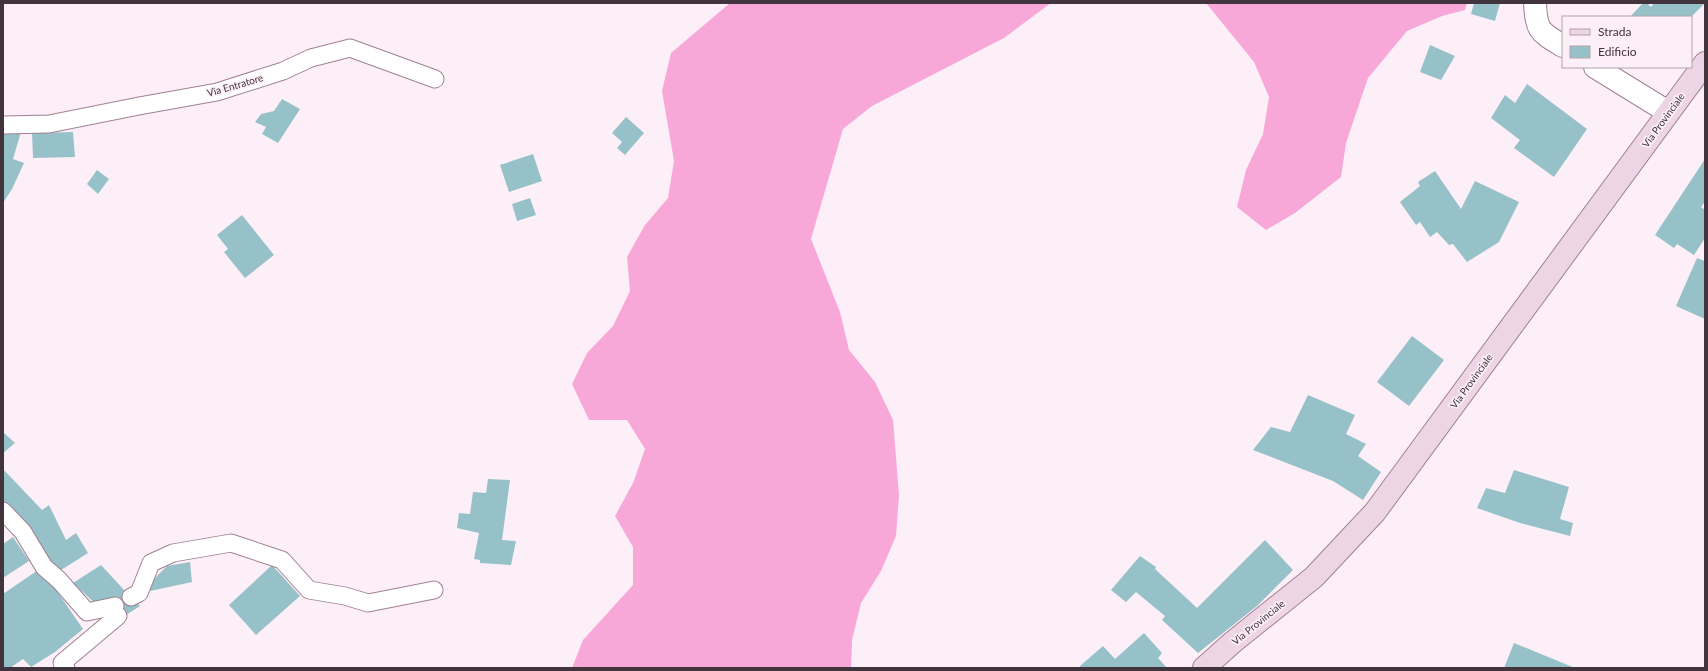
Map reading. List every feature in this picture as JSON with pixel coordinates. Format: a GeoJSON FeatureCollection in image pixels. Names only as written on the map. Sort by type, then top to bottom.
{"type":"FeatureCollection","features":[{"type":"Feature","properties":{"kind":"main road","name":"Via Provinciale"},"geometry":{"type":"LineString","coordinates":[[1204,668],[1233,642],[1314,577],[1375,512],[1705,63]]}},
{"type":"Feature","properties":{"kind":"street"},"geometry":{"type":"LineString","coordinates":[[1535,3],[1536,19],[1542,33],[1562,45]]}},
{"type":"Feature","properties":{"kind":"street"},"geometry":{"type":"LineString","coordinates":[[1597,68],[1668,112]]}},
{"type":"Feature","properties":{"kind":"lane","name":"Via Entratore"},"geometry":{"type":"LineString","coordinates":[[3,125],[50,124],[217,92],[283,71],[311,58],[350,48],[435,79]]}},
{"type":"Feature","properties":{"kind":"lane"},"geometry":{"type":"LineString","coordinates":[[3,511],[23,532],[44,567],[59,580],[87,612],[113,607],[118,616],[62,663],[66,668]]}},
{"type":"Feature","properties":{"kind":"lane"},"geometry":{"type":"LineString","coordinates":[[131,597],[139,593],[151,563],[173,553],[231,544],[282,560],[309,590],[345,596],[368,603],[434,590]]}},
{"type":"Feature","properties":{"kind":"shaded area"},"geometry":{"type":"Polygon","coordinates":[[[730,3],[1051,3],[1004,38],[872,106],[843,129],[811,239],[840,312],[849,350],[875,382],[893,420],[899,495],[896,536],[881,571],[861,603],[852,640],[851,668],[572,668],[583,640],[633,585],[633,547],[615,516],[633,483],[645,449],[627,420],[589,420],[572,384],[587,353],[613,326],[630,291],[627,257],[645,225],[668,198],[674,161],[662,91],[671,53],[730,3]]]}},
{"type":"Feature","properties":{"kind":"shaded area"},"geometry":{"type":"Polygon","coordinates":[[[1206,3],[1467,3],[1465,10],[1442,16],[1407,31],[1368,78],[1346,143],[1341,177],[1295,213],[1266,230],[1237,207],[1246,170],[1263,134],[1269,97],[1254,62],[1206,3]]]}},
{"type":"Feature","properties":{"kind":"building"},"geometry":{"type":"Polygon","coordinates":[[[1474,3],[1500,3],[1495,21],[1471,14],[1474,3]]]}},
{"type":"Feature","properties":{"kind":"building"},"geometry":{"type":"Polygon","coordinates":[[[1643,3],[1647,3],[1651,7],[1654,3],[1705,3],[1692,16],[1631,16],[1643,3]]]}},
{"type":"Feature","properties":{"kind":"building"},"geometry":{"type":"Polygon","coordinates":[[[1430,45],[1455,56],[1441,80],[1420,72],[1430,45]]]}},
{"type":"Feature","properties":{"kind":"building"},"geometry":{"type":"Polygon","coordinates":[[[1527,84],[1587,129],[1554,177],[1514,148],[1520,140],[1491,118],[1505,95],[1515,103],[1527,84]]]}},
{"type":"Feature","properties":{"kind":"building"},"geometry":{"type":"Polygon","coordinates":[[[282,99],[300,109],[278,143],[262,134],[266,127],[255,122],[261,114],[274,111],[282,99]]]}},
{"type":"Feature","properties":{"kind":"building"},"geometry":{"type":"Polygon","coordinates":[[[626,117],[644,133],[625,155],[617,148],[622,142],[612,133],[626,117]]]}},
{"type":"Feature","properties":{"kind":"building"},"geometry":{"type":"Polygon","coordinates":[[[21,132],[13,159],[24,163],[12,189],[3,203],[3,134],[21,132]]]}},
{"type":"Feature","properties":{"kind":"building"},"geometry":{"type":"Polygon","coordinates":[[[73,132],[75,157],[33,158],[32,133],[73,132]]]}},
{"type":"Feature","properties":{"kind":"building"},"geometry":{"type":"Polygon","coordinates":[[[533,154],[542,181],[509,192],[500,165],[533,154]]]}},
{"type":"Feature","properties":{"kind":"building"},"geometry":{"type":"Polygon","coordinates":[[[1705,159],[1705,202],[1701,207],[1705,210],[1705,238],[1694,255],[1677,244],[1674,248],[1655,235],[1705,159]]]}},
{"type":"Feature","properties":{"kind":"building"},"geometry":{"type":"Polygon","coordinates":[[[97,170],[109,179],[98,194],[87,184],[97,170]]]}},
{"type":"Feature","properties":{"kind":"building"},"geometry":{"type":"Polygon","coordinates":[[[1435,171],[1461,209],[1475,181],[1519,202],[1499,242],[1467,262],[1453,244],[1449,245],[1437,232],[1430,237],[1420,222],[1416,225],[1400,202],[1420,186],[1418,182],[1435,171]]]}},
{"type":"Feature","properties":{"kind":"building"},"geometry":{"type":"Polygon","coordinates":[[[530,198],[536,215],[517,221],[512,204],[530,198]]]}},
{"type":"Feature","properties":{"kind":"building"},"geometry":{"type":"Polygon","coordinates":[[[242,215],[274,255],[245,278],[224,252],[228,249],[217,235],[242,215]]]}},
{"type":"Feature","properties":{"kind":"building"},"geometry":{"type":"Polygon","coordinates":[[[1697,258],[1705,261],[1705,319],[1676,306],[1697,258]]]}},
{"type":"Feature","properties":{"kind":"building"},"geometry":{"type":"Polygon","coordinates":[[[1412,336],[1444,360],[1409,406],[1377,382],[1412,336]]]}},
{"type":"Feature","properties":{"kind":"building"},"geometry":{"type":"Polygon","coordinates":[[[1308,395],[1355,415],[1346,434],[1366,444],[1358,456],[1381,472],[1363,500],[1333,481],[1253,450],[1271,427],[1290,432],[1308,395]]]}},
{"type":"Feature","properties":{"kind":"building"},"geometry":{"type":"Polygon","coordinates":[[[3,432],[15,443],[3,453],[3,432]]]}},
{"type":"Feature","properties":{"kind":"building"},"geometry":{"type":"Polygon","coordinates":[[[3,469],[42,510],[49,505],[66,540],[76,533],[88,553],[58,572],[28,530],[3,502],[3,469]]]}},
{"type":"Feature","properties":{"kind":"building"},"geometry":{"type":"Polygon","coordinates":[[[1514,470],[1569,487],[1560,519],[1573,523],[1570,536],[1520,523],[1477,508],[1486,488],[1505,493],[1514,470]]]}},
{"type":"Feature","properties":{"kind":"building"},"geometry":{"type":"Polygon","coordinates":[[[488,479],[510,480],[502,540],[516,541],[511,565],[480,563],[480,560],[474,559],[479,533],[457,528],[459,513],[470,514],[473,492],[486,493],[488,479]]]}},
{"type":"Feature","properties":{"kind":"building"},"geometry":{"type":"Polygon","coordinates":[[[13,537],[29,561],[3,578],[3,544],[13,537]]]}},
{"type":"Feature","properties":{"kind":"building"},"geometry":{"type":"Polygon","coordinates":[[[1265,540],[1293,570],[1257,606],[1198,653],[1162,620],[1165,616],[1136,592],[1126,602],[1111,590],[1140,556],[1156,567],[1155,569],[1197,608],[1265,540]]]}},
{"type":"Feature","properties":{"kind":"building"},"geometry":{"type":"Polygon","coordinates":[[[190,562],[192,582],[150,591],[152,581],[167,566],[190,562]]]}},
{"type":"Feature","properties":{"kind":"building"},"geometry":{"type":"Polygon","coordinates":[[[101,565],[140,606],[126,615],[101,609],[73,583],[101,565]]]}},
{"type":"Feature","properties":{"kind":"building"},"geometry":{"type":"Polygon","coordinates":[[[272,565],[300,596],[256,635],[229,605],[272,565]]]}},
{"type":"Feature","properties":{"kind":"building"},"geometry":{"type":"Polygon","coordinates":[[[41,568],[83,629],[55,652],[31,667],[23,659],[10,668],[5,668],[3,665],[3,594],[41,568]]]}},
{"type":"Feature","properties":{"kind":"building"},"geometry":{"type":"Polygon","coordinates":[[[1144,633],[1162,653],[1158,658],[1167,668],[1081,668],[1080,666],[1103,646],[1115,659],[1144,633]]]}},
{"type":"Feature","properties":{"kind":"building"},"geometry":{"type":"Polygon","coordinates":[[[1514,643],[1575,668],[1504,668],[1514,643]]]}}]}
